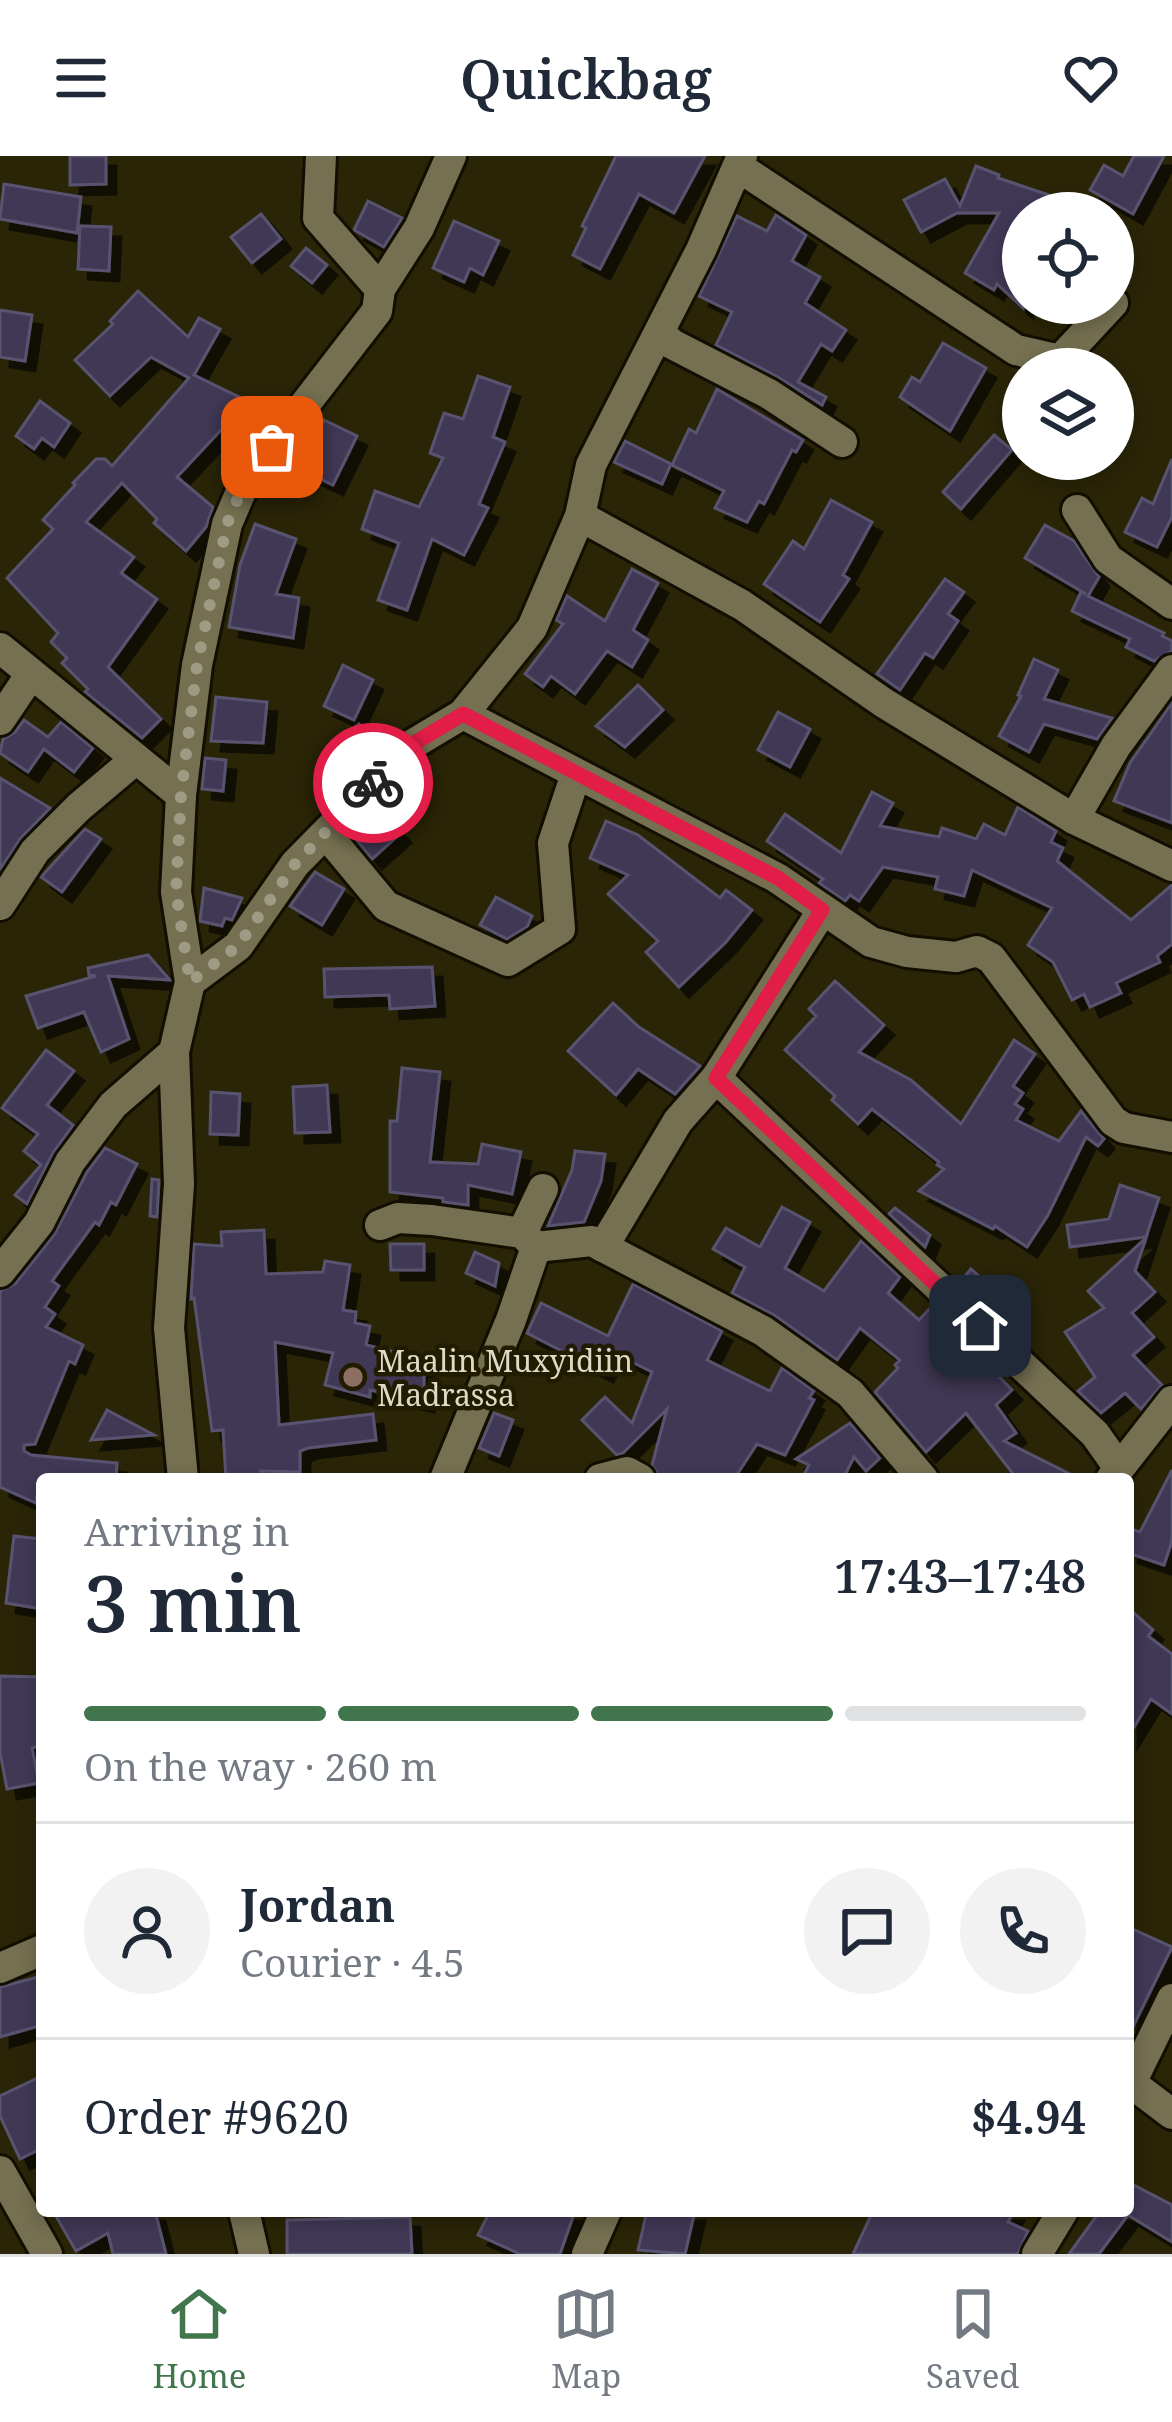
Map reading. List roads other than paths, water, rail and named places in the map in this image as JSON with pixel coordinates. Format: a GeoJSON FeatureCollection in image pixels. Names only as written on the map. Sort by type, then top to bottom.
{"type":"FeatureCollection","features":[{"type":"Feature","properties":{"kind":"street"},"geometry":{"type":"LineString","coordinates":[[321,156],[318,218],[380,289]]}},
{"type":"Feature","properties":{"kind":"street"},"geometry":{"type":"LineString","coordinates":[[182,1473],[169,1328],[179,1184],[174,1052],[190,982],[176,892],[181,795],[197,665],[227,524],[245,482],[376,311],[380,289],[419,228],[451,156]]}},
{"type":"Feature","properties":{"kind":"street"},"geometry":{"type":"LineString","coordinates":[[190,982],[238,946],[295,864],[413,744],[463,714],[532,628],[580,516],[592,465],[741,162],[1016,350],[1060,360],[1093,324]]}},
{"type":"Feature","properties":{"kind":"street"},"geometry":{"type":"LineString","coordinates":[[659,333],[769,394],[842,442]]}},
{"type":"Feature","properties":{"kind":"street"},"geometry":{"type":"LineString","coordinates":[[1077,510],[1108,559],[1172,604]]}},
{"type":"Feature","properties":{"kind":"street"},"geometry":{"type":"LineString","coordinates":[[580,516],[742,605],[884,703],[1074,819],[1172,866]]}},
{"type":"Feature","properties":{"kind":"street"},"geometry":{"type":"LineString","coordinates":[[0,647],[181,795]]}},
{"type":"Feature","properties":{"kind":"street"},"geometry":{"type":"LineString","coordinates":[[1074,819],[1117,746],[1172,670]]}},
{"type":"Feature","properties":{"kind":"street"},"geometry":{"type":"LineString","coordinates":[[0,720],[31,674]]}},
{"type":"Feature","properties":{"kind":"street"},"geometry":{"type":"LineString","coordinates":[[463,714],[778,878],[871,942],[907,952],[956,957],[977,951],[991,958],[1113,1120],[1124,1128],[1172,1137]]}},
{"type":"Feature","properties":{"kind":"street"},"geometry":{"type":"LineString","coordinates":[[0,905],[35,851],[136,759]]}},
{"type":"Feature","properties":{"kind":"street"},"geometry":{"type":"LineString","coordinates":[[327,835],[386,906],[508,961],[560,929],[553,843],[576,774]]}},
{"type":"Feature","properties":{"kind":"street"},"geometry":{"type":"LineString","coordinates":[[603,1247],[678,1121],[716,1078],[822,910]]}},
{"type":"Feature","properties":{"kind":"street"},"geometry":{"type":"LineString","coordinates":[[0,1272],[39,1223],[70,1162],[113,1105],[174,1052]]}},
{"type":"Feature","properties":{"kind":"street"},"geometry":{"type":"LineString","coordinates":[[716,1078],[1095,1434],[1115,1473],[1172,1401]]}},
{"type":"Feature","properties":{"kind":"street"},"geometry":{"type":"LineString","coordinates":[[447,1473],[511,1320],[543,1189]]}},
{"type":"Feature","properties":{"kind":"street"},"geometry":{"type":"LineString","coordinates":[[380,1225],[398,1218],[432,1220],[529,1240],[592,1241],[763,1331],[850,1393],[918,1473]]}},
{"type":"Feature","properties":{"kind":"street"},"geometry":{"type":"LineString","coordinates":[[0,1968],[36,1953]]}},
{"type":"Feature","properties":{"kind":"street"},"geometry":{"type":"LineString","coordinates":[[1134,2078],[1172,1999]]}},
{"type":"Feature","properties":{"kind":"street"},"geometry":{"type":"LineString","coordinates":[[1134,2089],[1172,2114]]}},
{"type":"Feature","properties":{"kind":"street"},"geometry":{"type":"LineString","coordinates":[[0,2171],[47,2254]]}},
{"type":"Feature","properties":{"kind":"street"},"geometry":{"type":"LineString","coordinates":[[245,2217],[254,2254]]}},
{"type":"Feature","properties":{"kind":"street"},"geometry":{"type":"LineString","coordinates":[[587,2254],[603,2217]]}},
{"type":"Feature","properties":{"kind":"street"},"geometry":{"type":"LineString","coordinates":[[1037,2254],[1059,2217]]}},
{"type":"Feature","properties":{"kind":"place","name":"Maalin Muxyidiin Madrassa"},"geometry":{"type":"Point","coordinates":[353,1377]}}]}
